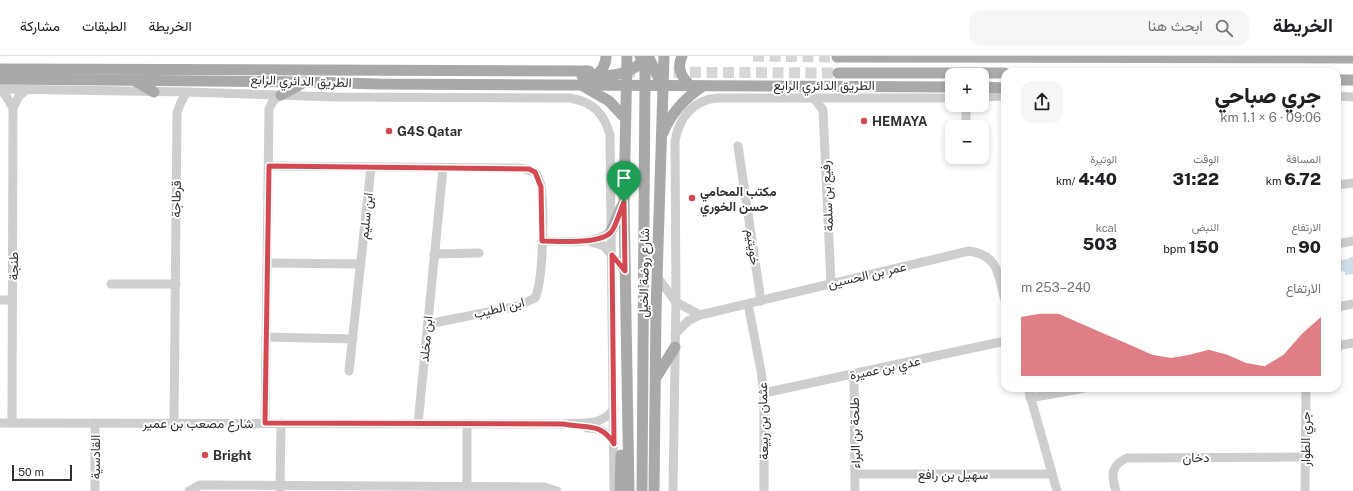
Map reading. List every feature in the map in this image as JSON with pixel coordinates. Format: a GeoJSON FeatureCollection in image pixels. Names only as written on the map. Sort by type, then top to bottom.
{"type":"FeatureCollection","features":[{"type":"Feature","properties":{"kind":"main road"},"geometry":{"type":"LineString","coordinates":[[592,74],[601,72],[605,66],[606,56]]}},
{"type":"Feature","properties":{"kind":"main road","name":"شارع روضة الخيل"},"geometry":{"type":"LineString","coordinates":[[627,56],[624,202],[629,491]]}},
{"type":"Feature","properties":{"kind":"main road","name":"شارع روضة الخيل"},"geometry":{"type":"LineString","coordinates":[[654,491],[662,86],[664,56]]}},
{"type":"Feature","properties":{"kind":"main road"},"geometry":{"type":"LineString","coordinates":[[682,56],[679,68],[681,75],[691,86]]}},
{"type":"Feature","properties":{"kind":"main road"},"geometry":{"type":"LineString","coordinates":[[837,57],[1353,58]]}},
{"type":"Feature","properties":{"kind":"main road"},"geometry":{"type":"LineString","coordinates":[[416,84],[435,79],[457,76],[619,75],[626,73],[648,59]]}},
{"type":"Feature","properties":{"kind":"main road"},"geometry":{"type":"LineString","coordinates":[[648,59],[662,86]]}},
{"type":"Feature","properties":{"kind":"main road"},"geometry":{"type":"LineString","coordinates":[[626,86],[648,59]]}},
{"type":"Feature","properties":{"kind":"main road"},"geometry":{"type":"LineString","coordinates":[[642,491],[645,86],[648,59]]}},
{"type":"Feature","properties":{"kind":"main road","name":"الطريق الدائري الرابع"},"geometry":{"type":"LineString","coordinates":[[0,69],[592,74]]}},
{"type":"Feature","properties":{"kind":"main road","name":"الطريق الدائري الرابع"},"geometry":{"type":"LineString","coordinates":[[838,73],[1001,74]]}},
{"type":"Feature","properties":{"kind":"main road"},"geometry":{"type":"LineString","coordinates":[[0,79],[626,86],[945,87]]}},
{"type":"Feature","properties":{"kind":"main road"},"geometry":{"type":"LineString","coordinates":[[1341,80],[1353,80]]}},
{"type":"Feature","properties":{"kind":"main road"},"geometry":{"type":"LineString","coordinates":[[134,81],[158,92]]}},
{"type":"Feature","properties":{"kind":"main road"},"geometry":{"type":"LineString","coordinates":[[281,95],[298,85],[307,82]]}},
{"type":"Feature","properties":{"kind":"main road"},"geometry":{"type":"LineString","coordinates":[[581,85],[609,101],[625,118]]}},
{"type":"Feature","properties":{"kind":"main road"},"geometry":{"type":"LineString","coordinates":[[661,139],[673,114],[692,93],[703,86]]}},
{"type":"Feature","properties":{"kind":"main road"},"geometry":{"type":"LineString","coordinates":[[989,89],[1001,88]]}},
{"type":"Feature","properties":{"kind":"main road"},"geometry":{"type":"LineString","coordinates":[[612,232],[624,202]]}},
{"type":"Feature","properties":{"kind":"main road"},"geometry":{"type":"LineString","coordinates":[[656,377],[675,346]]}},
{"type":"Feature","properties":{"kind":"main road"},"geometry":{"type":"LineString","coordinates":[[620,491],[622,431],[627,405]]}},
{"type":"Feature","properties":{"kind":"street"},"geometry":{"type":"LineString","coordinates":[[801,87],[823,110],[831,99]]}},
{"type":"Feature","properties":{"kind":"street","name":"الطريق الدائري الرابع"},"geometry":{"type":"LineString","coordinates":[[0,89],[386,97],[570,98],[585,102],[598,110],[608,125],[610,136],[612,232]]}},
{"type":"Feature","properties":{"kind":"street"},"geometry":{"type":"LineString","coordinates":[[0,89],[13,108]]}},
{"type":"Feature","properties":{"kind":"street"},"geometry":{"type":"LineString","coordinates":[[13,108],[19,96],[26,90]]}},
{"type":"Feature","properties":{"kind":"street"},"geometry":{"type":"LineString","coordinates":[[1341,91],[1353,91]]}},
{"type":"Feature","properties":{"kind":"street"},"geometry":{"type":"LineString","coordinates":[[158,92],[173,102],[177,113]]}},
{"type":"Feature","properties":{"kind":"street","name":"قرطاجة"},"geometry":{"type":"LineString","coordinates":[[174,423],[177,113],[181,102],[188,92]]}},
{"type":"Feature","properties":{"kind":"street"},"geometry":{"type":"LineString","coordinates":[[989,92],[1001,95]]}},
{"type":"Feature","properties":{"kind":"street"},"geometry":{"type":"LineString","coordinates":[[257,94],[264,100],[269,109]]}},
{"type":"Feature","properties":{"kind":"street"},"geometry":{"type":"LineString","coordinates":[[265,423],[269,109],[273,100],[281,95]]}},
{"type":"Feature","properties":{"kind":"street"},"geometry":{"type":"LineString","coordinates":[[1341,96],[1353,97]]}},
{"type":"Feature","properties":{"kind":"street","name":"الطريق الدائري الرابع"},"geometry":{"type":"LineString","coordinates":[[676,302],[675,141],[677,128],[681,120],[697,104],[709,99],[717,98],[945,98]]}},
{"type":"Feature","properties":{"kind":"street","name":"طنجة"},"geometry":{"type":"LineString","coordinates":[[12,423],[13,108]]}},
{"type":"Feature","properties":{"kind":"street","name":"رفيع بن سلمة"},"geometry":{"type":"LineString","coordinates":[[823,110],[831,283]]}},
{"type":"Feature","properties":{"kind":"street","name":"خويتيم"},"geometry":{"type":"LineString","coordinates":[[738,146],[760,301]]}},
{"type":"Feature","properties":{"kind":"street","name":"ابن الطيب"},"geometry":{"type":"LineString","coordinates":[[269,166],[521,168],[535,172],[541,187],[542,241],[540,282],[535,298],[518,306],[428,324]]}},
{"type":"Feature","properties":{"kind":"street","name":"ابن سليم"},"geometry":{"type":"LineString","coordinates":[[349,371],[371,167]]}},
{"type":"Feature","properties":{"kind":"street","name":"ابن مخلد"},"geometry":{"type":"LineString","coordinates":[[418,424],[443,168]]}},
{"type":"Feature","properties":{"kind":"street"},"geometry":{"type":"LineString","coordinates":[[1341,184],[1353,183]]}},
{"type":"Feature","properties":{"kind":"street"},"geometry":{"type":"LineString","coordinates":[[542,241],[586,241],[604,237],[612,232]]}},
{"type":"Feature","properties":{"kind":"street"},"geometry":{"type":"LineString","coordinates":[[612,232],[614,491]]}},
{"type":"Feature","properties":{"kind":"street"},"geometry":{"type":"LineString","coordinates":[[586,241],[604,246],[625,271]]}},
{"type":"Feature","properties":{"kind":"street"},"geometry":{"type":"LineString","coordinates":[[1341,243],[1353,241]]}},
{"type":"Feature","properties":{"kind":"street","name":"عمر بن الحسين"},"geometry":{"type":"LineString","coordinates":[[675,334],[688,321],[700,315],[969,251],[977,252],[991,260],[996,266],[1001,285]]}},
{"type":"Feature","properties":{"kind":"street"},"geometry":{"type":"LineString","coordinates":[[434,254],[479,253]]}},
{"type":"Feature","properties":{"kind":"street"},"geometry":{"type":"LineString","coordinates":[[268,264],[361,264]]}},
{"type":"Feature","properties":{"kind":"street"},"geometry":{"type":"LineString","coordinates":[[658,278],[676,302],[700,315]]}},
{"type":"Feature","properties":{"kind":"street"},"geometry":{"type":"LineString","coordinates":[[111,284],[176,284]]}},
{"type":"Feature","properties":{"kind":"street"},"geometry":{"type":"LineString","coordinates":[[0,300],[12,300]]}},
{"type":"Feature","properties":{"kind":"street"},"geometry":{"type":"LineString","coordinates":[[673,491],[676,302]]}},
{"type":"Feature","properties":{"kind":"street","name":"عثمان بن ربيعة"},"geometry":{"type":"LineString","coordinates":[[748,304],[762,371],[764,393],[764,491]]}},
{"type":"Feature","properties":{"kind":"street"},"geometry":{"type":"LineString","coordinates":[[1341,306],[1353,304]]}},
{"type":"Feature","properties":{"kind":"street"},"geometry":{"type":"LineString","coordinates":[[266,337],[353,339]]}},
{"type":"Feature","properties":{"kind":"street","name":"عدي بن عميرة"},"geometry":{"type":"LineString","coordinates":[[764,393],[854,375],[1001,342]]}},
{"type":"Feature","properties":{"kind":"street"},"geometry":{"type":"LineString","coordinates":[[1341,345],[1353,343]]}},
{"type":"Feature","properties":{"kind":"street","name":"طلحة بن البراء"},"geometry":{"type":"LineString","coordinates":[[854,375],[855,491]]}},
{"type":"Feature","properties":{"kind":"street"},"geometry":{"type":"LineString","coordinates":[[1029,392],[1057,491]]}},
{"type":"Feature","properties":{"kind":"street"},"geometry":{"type":"LineString","coordinates":[[1030,398],[1063,392]]}},
{"type":"Feature","properties":{"kind":"street","name":"جري الطوار"},"geometry":{"type":"LineString","coordinates":[[1305,491],[1306,392]]}},
{"type":"Feature","properties":{"kind":"street","name":"شارع مصعب بن عمير"},"geometry":{"type":"LineString","coordinates":[[0,422],[564,424],[599,422],[606,419],[614,409]]}},
{"type":"Feature","properties":{"kind":"street","name":"القادسية"},"geometry":{"type":"LineString","coordinates":[[95,491],[96,423]]}},
{"type":"Feature","properties":{"kind":"street"},"geometry":{"type":"LineString","coordinates":[[280,488],[281,423]]}},
{"type":"Feature","properties":{"kind":"street"},"geometry":{"type":"LineString","coordinates":[[467,424],[467,488]]}},
{"type":"Feature","properties":{"kind":"street","name":"شارع مصعب بن عمير"},"geometry":{"type":"LineString","coordinates":[[564,424],[602,430],[609,435],[614,444]]}},
{"type":"Feature","properties":{"kind":"street","name":"دخان"},"geometry":{"type":"LineString","coordinates":[[1116,491],[1113,482],[1114,469],[1117,463],[1127,458],[1305,457]]}},
{"type":"Feature","properties":{"kind":"street","name":"سهيل بن رافع"},"geometry":{"type":"LineString","coordinates":[[855,474],[1052,474]]}},
{"type":"Feature","properties":{"kind":"street"},"geometry":{"type":"LineString","coordinates":[[189,491],[200,485],[280,488],[544,487],[557,491]]}},
{"type":"Feature","properties":{"kind":"shaded area"},"geometry":{"type":"Polygon","coordinates":[[[1353,257],[1353,274],[1345,275],[1345,272],[1341,271],[1341,260],[1353,257]]]}},
{"type":"Feature","properties":{"kind":"tunnel"},"geometry":{"type":"LineString","coordinates":[[753,56],[837,57]]}},
{"type":"Feature","properties":{"kind":"tunnel"},"geometry":{"type":"LineString","coordinates":[[624,72],[838,73]]}},
{"type":"Feature","properties":{"kind":"place","name":"HEMAYA"},"geometry":{"type":"Point","coordinates":[864,121]}},
{"type":"Feature","properties":{"kind":"place","name":"G4S Qatar"},"geometry":{"type":"Point","coordinates":[389,131]}},
{"type":"Feature","properties":{"kind":"place","name":"مكتب المحامي حسن الخوري"},"geometry":{"type":"Point","coordinates":[692,198]}},
{"type":"Feature","properties":{"kind":"place","name":"Bright"},"geometry":{"type":"Point","coordinates":[205,455]}},
{"type":"Feature","properties":{"kind":"route"},"geometry":{"type":"LineString","coordinates":[[269,166],[529,169],[535,172],[539,178],[541,187],[542,241],[586,241],[604,237],[612,232],[624,202],[625,271],[612,255],[614,444],[609,435],[602,430],[564,424],[265,423],[269,166]]}}]}
